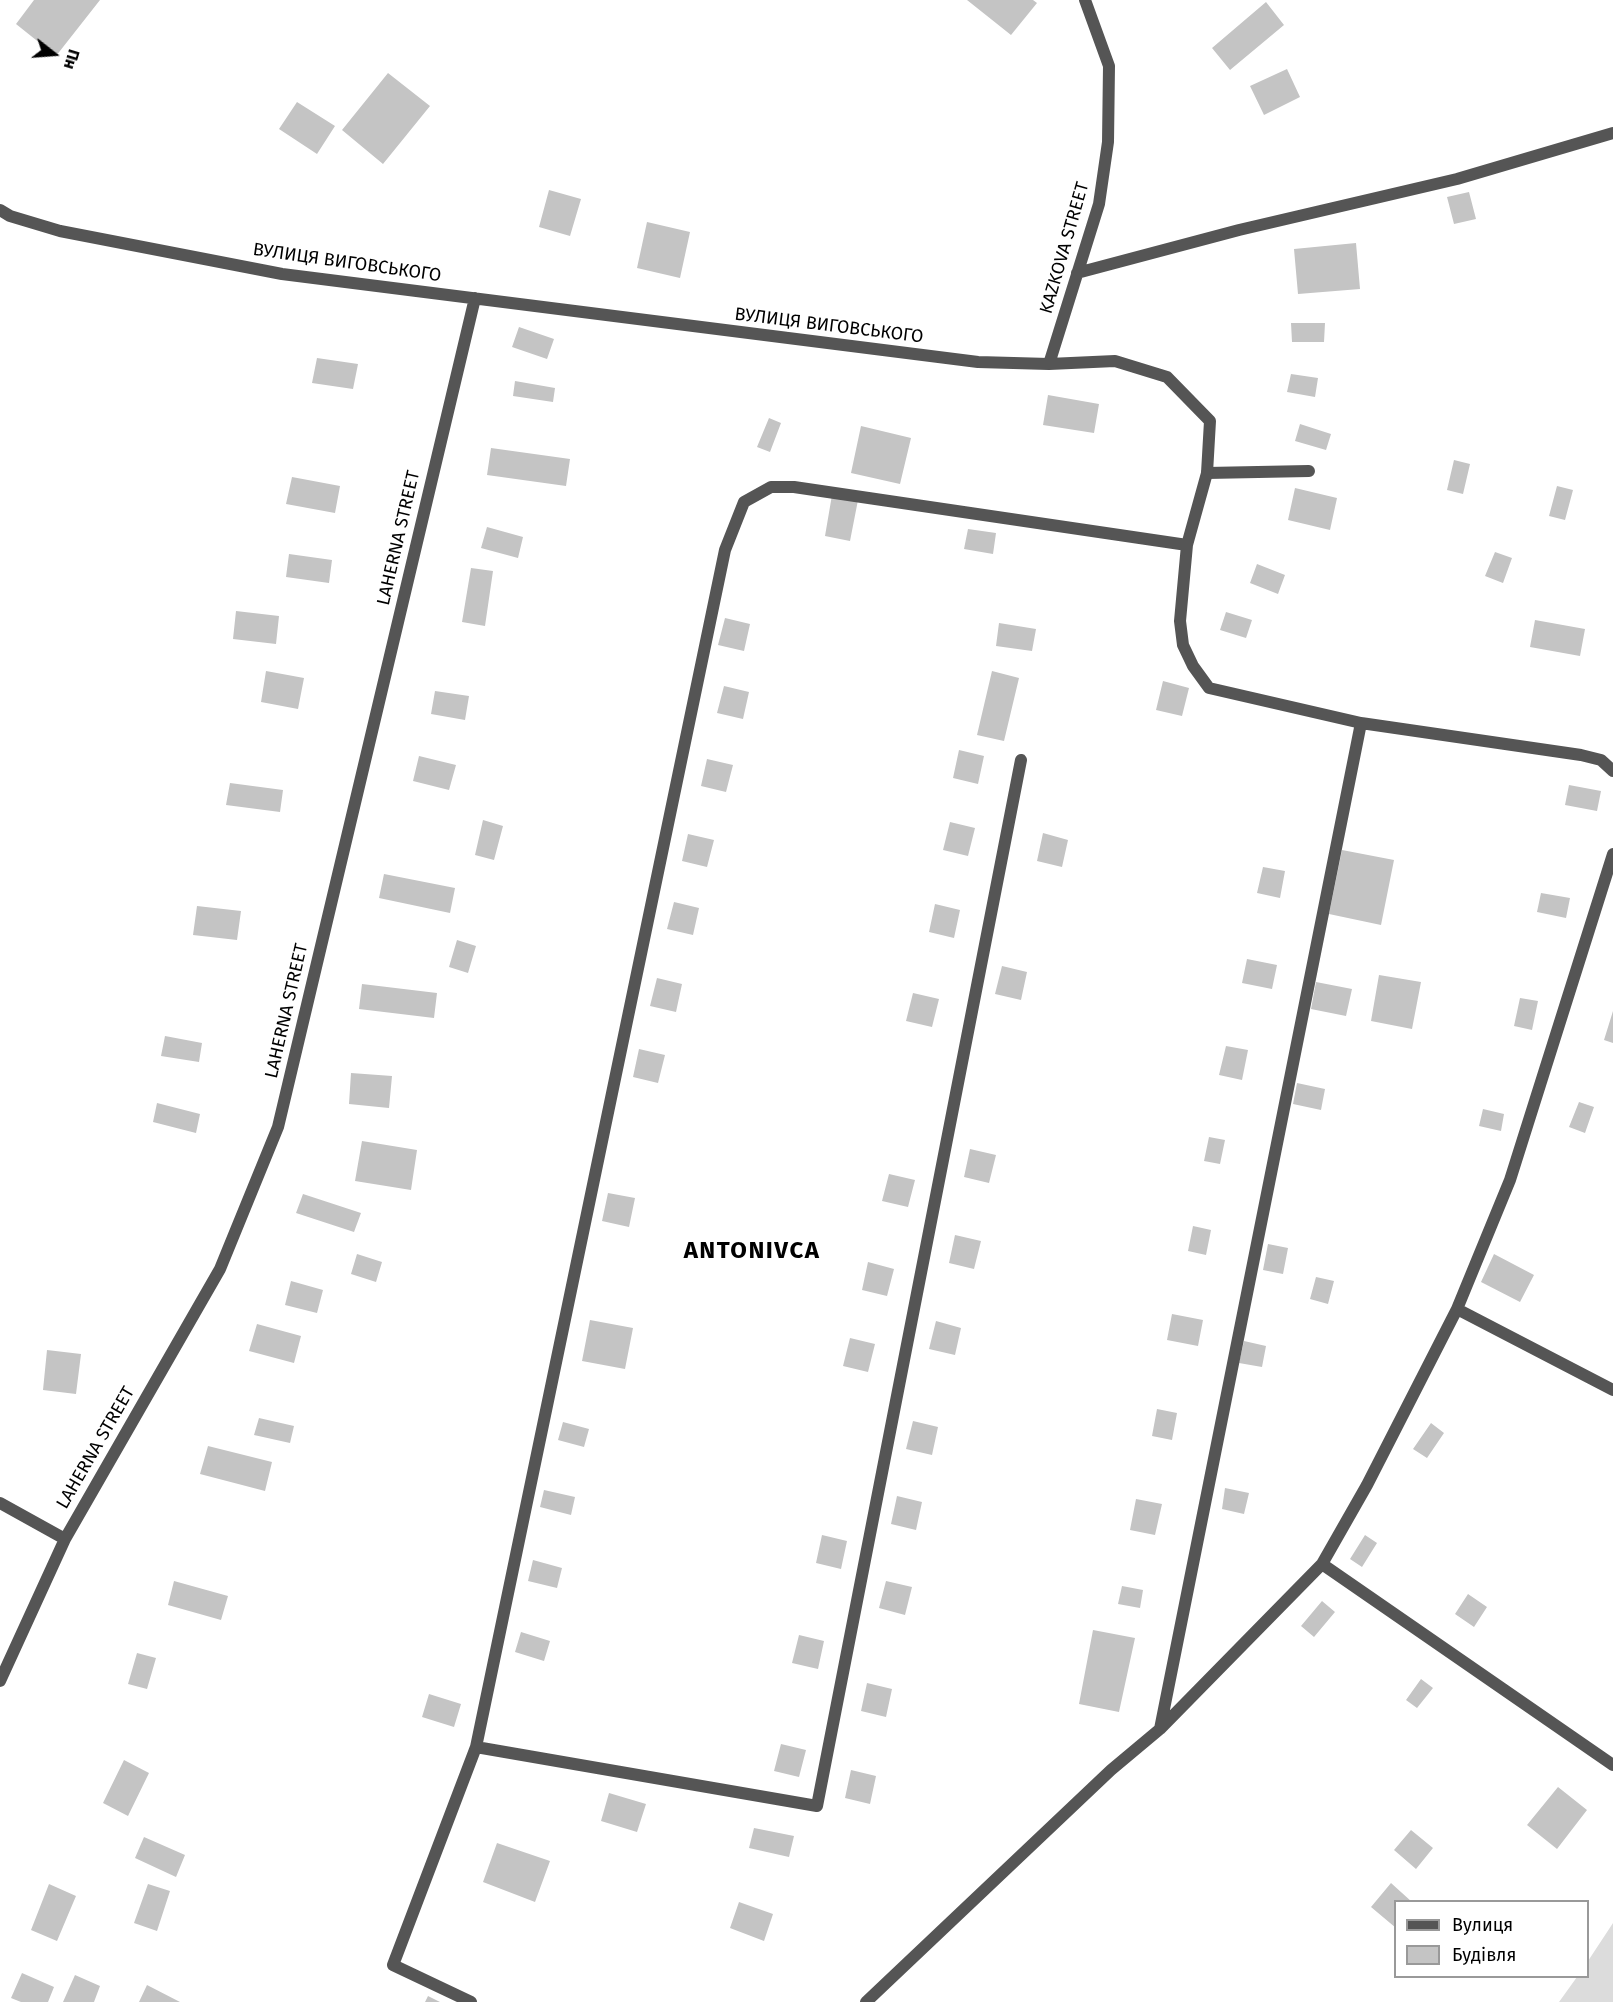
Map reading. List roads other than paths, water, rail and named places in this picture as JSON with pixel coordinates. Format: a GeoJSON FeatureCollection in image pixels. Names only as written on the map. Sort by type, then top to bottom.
{"type":"FeatureCollection","features":[{"type":"Feature","properties":{"kind":"street","name":"KAZKOVA STREET"},"geometry":{"type":"LineString","coordinates":[[1049,364],[1099,204],[1108,142],[1109,66],[1085,0]]}},
{"type":"Feature","properties":{"kind":"street"},"geometry":{"type":"LineString","coordinates":[[1077,273],[1239,230],[1457,179],[1613,133]]}},
{"type":"Feature","properties":{"kind":"street","name":"ВУЛИЦЯ ВИГОВСЬКОГО"},"geometry":{"type":"LineString","coordinates":[[0,210],[10,216],[60,231],[282,274],[978,362],[1049,364],[1115,361],[1167,377],[1210,421],[1207,473],[1187,545],[1180,621],[1183,645],[1193,666],[1209,688],[1361,723],[1581,755],[1601,760],[1613,771]]}},
{"type":"Feature","properties":{"kind":"street","name":"LAHERNA STREET"},"geometry":{"type":"LineString","coordinates":[[0,1681],[65,1539],[220,1269],[278,1127],[475,298]]}},
{"type":"Feature","properties":{"kind":"street"},"geometry":{"type":"LineString","coordinates":[[1207,473],[1309,471]]}},
{"type":"Feature","properties":{"kind":"street"},"geometry":{"type":"LineString","coordinates":[[471,2002],[393,1965],[476,1746],[725,550],[744,502],[771,487],[794,487],[1187,545]]}},
{"type":"Feature","properties":{"kind":"street"},"geometry":{"type":"LineString","coordinates":[[1160,1729],[1361,723]]}},
{"type":"Feature","properties":{"kind":"street"},"geometry":{"type":"LineString","coordinates":[[476,1746],[817,1806],[1021,759]]}},
{"type":"Feature","properties":{"kind":"street"},"geometry":{"type":"LineString","coordinates":[[866,2002],[1111,1770],[1160,1729],[1322,1564],[1367,1485],[1457,1309],[1510,1180],[1613,854]]}},
{"type":"Feature","properties":{"kind":"street"},"geometry":{"type":"LineString","coordinates":[[1457,1309],[1613,1390]]}},
{"type":"Feature","properties":{"kind":"street"},"geometry":{"type":"LineString","coordinates":[[0,1503],[65,1539]]}},
{"type":"Feature","properties":{"kind":"street"},"geometry":{"type":"LineString","coordinates":[[1322,1564],[1613,1765]]}},
{"type":"Feature","properties":{"kind":"district","name":"ANTONIVCA"},"geometry":{"type":"Point","coordinates":[752,1251]}}]}
